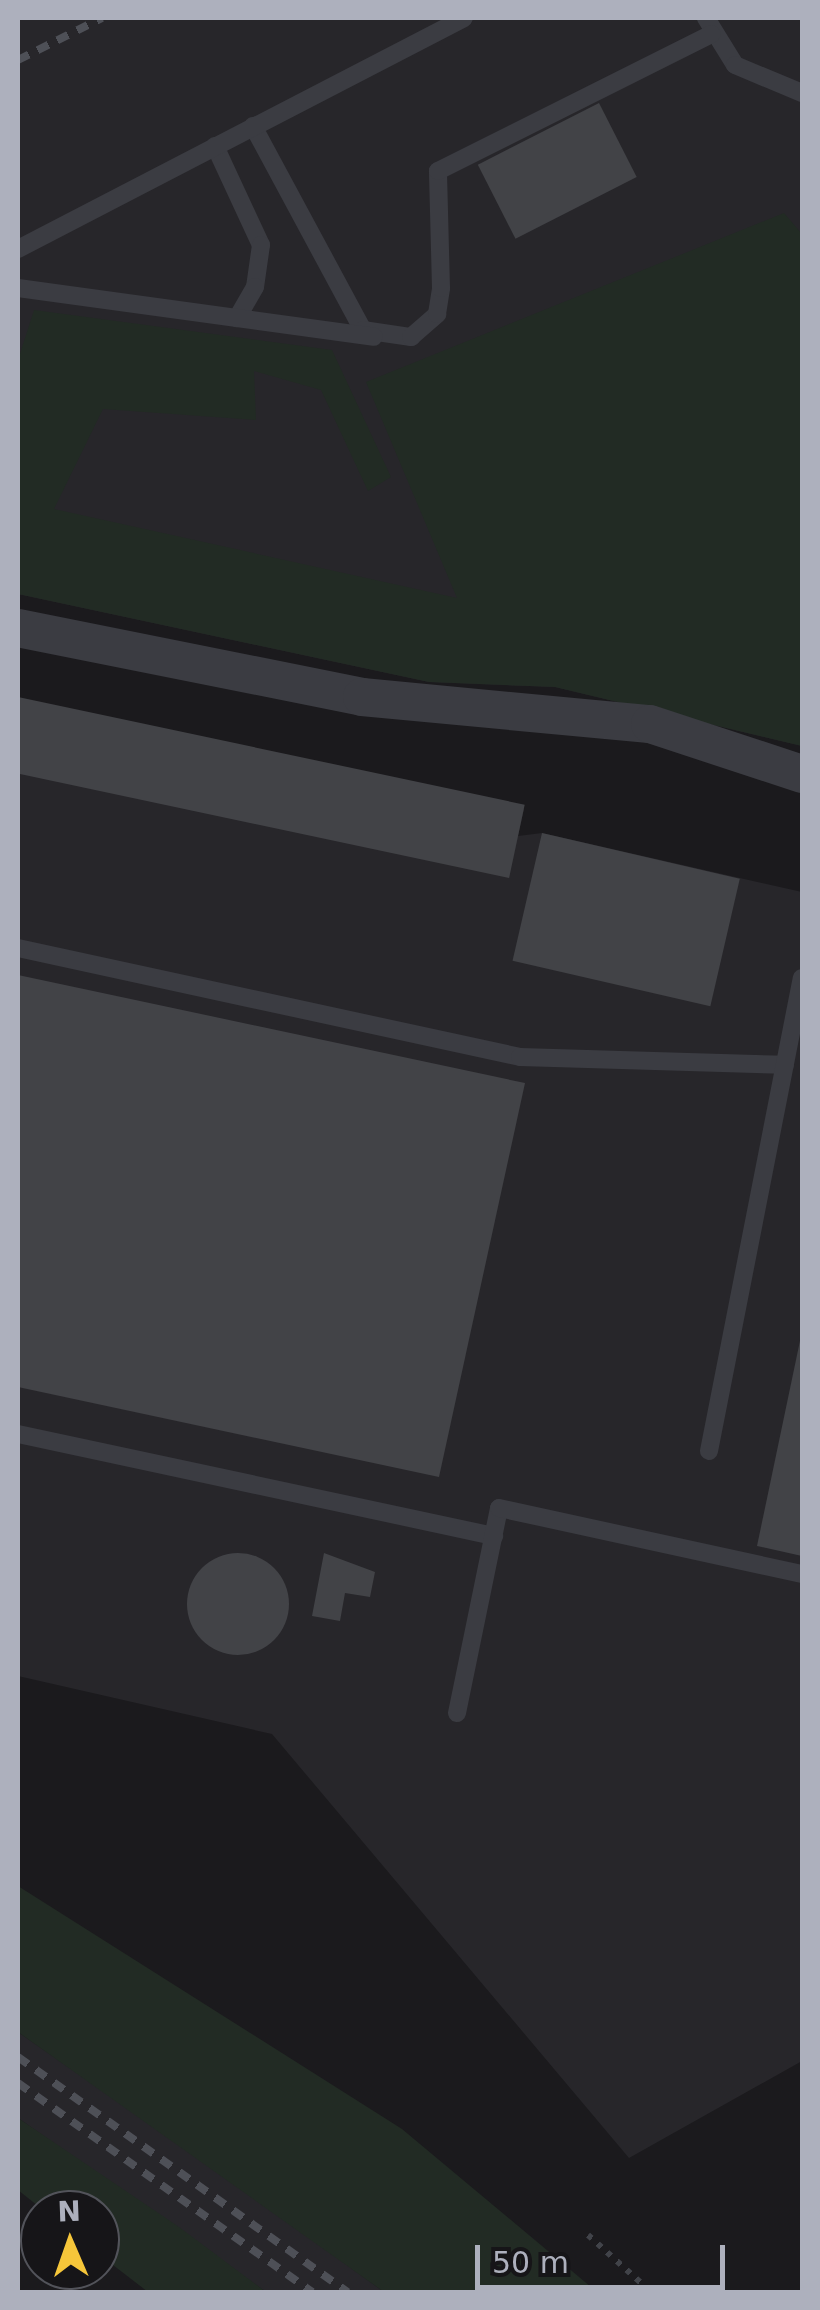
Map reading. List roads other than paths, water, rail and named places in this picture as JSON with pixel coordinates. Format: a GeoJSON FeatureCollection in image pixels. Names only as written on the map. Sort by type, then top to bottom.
{"type":"FeatureCollection","features":[{"type":"Feature","properties":{"kind":"street"},"geometry":{"type":"LineString","coordinates":[[18,628],[362,696],[650,724],[802,774]]}},
{"type":"Feature","properties":{"kind":"lane"},"geometry":{"type":"LineString","coordinates":[[18,248],[464,18]]}},
{"type":"Feature","properties":{"kind":"lane"},"geometry":{"type":"LineString","coordinates":[[18,288],[374,337],[411,336],[437,314],[438,172],[709,26],[752,77],[802,93]]}},
{"type":"Feature","properties":{"kind":"lane"},"geometry":{"type":"LineString","coordinates":[[253,126],[374,337]]}},
{"type":"Feature","properties":{"kind":"lane"},"geometry":{"type":"LineString","coordinates":[[215,146],[261,246],[256,288],[237,318]]}},
{"type":"Feature","properties":{"kind":"lane"},"geometry":{"type":"LineString","coordinates":[[18,948],[520,1057],[785,1065]]}},
{"type":"Feature","properties":{"kind":"lane"},"geometry":{"type":"LineString","coordinates":[[709,1451],[802,978]]}},
{"type":"Feature","properties":{"kind":"lane"},"geometry":{"type":"LineString","coordinates":[[18,1434],[494,1536]]}},
{"type":"Feature","properties":{"kind":"lane"},"geometry":{"type":"LineString","coordinates":[[458,1713],[499,1508],[802,1574]]}},
{"type":"Feature","properties":{"kind":"railway"},"geometry":{"type":"LineString","coordinates":[[18,60],[102,18]]}},
{"type":"Feature","properties":{"kind":"railway"},"geometry":{"type":"LineString","coordinates":[[18,2057],[348,2292]]}},
{"type":"Feature","properties":{"kind":"railway"},"geometry":{"type":"LineString","coordinates":[[18,2083],[312,2292]]}}]}
